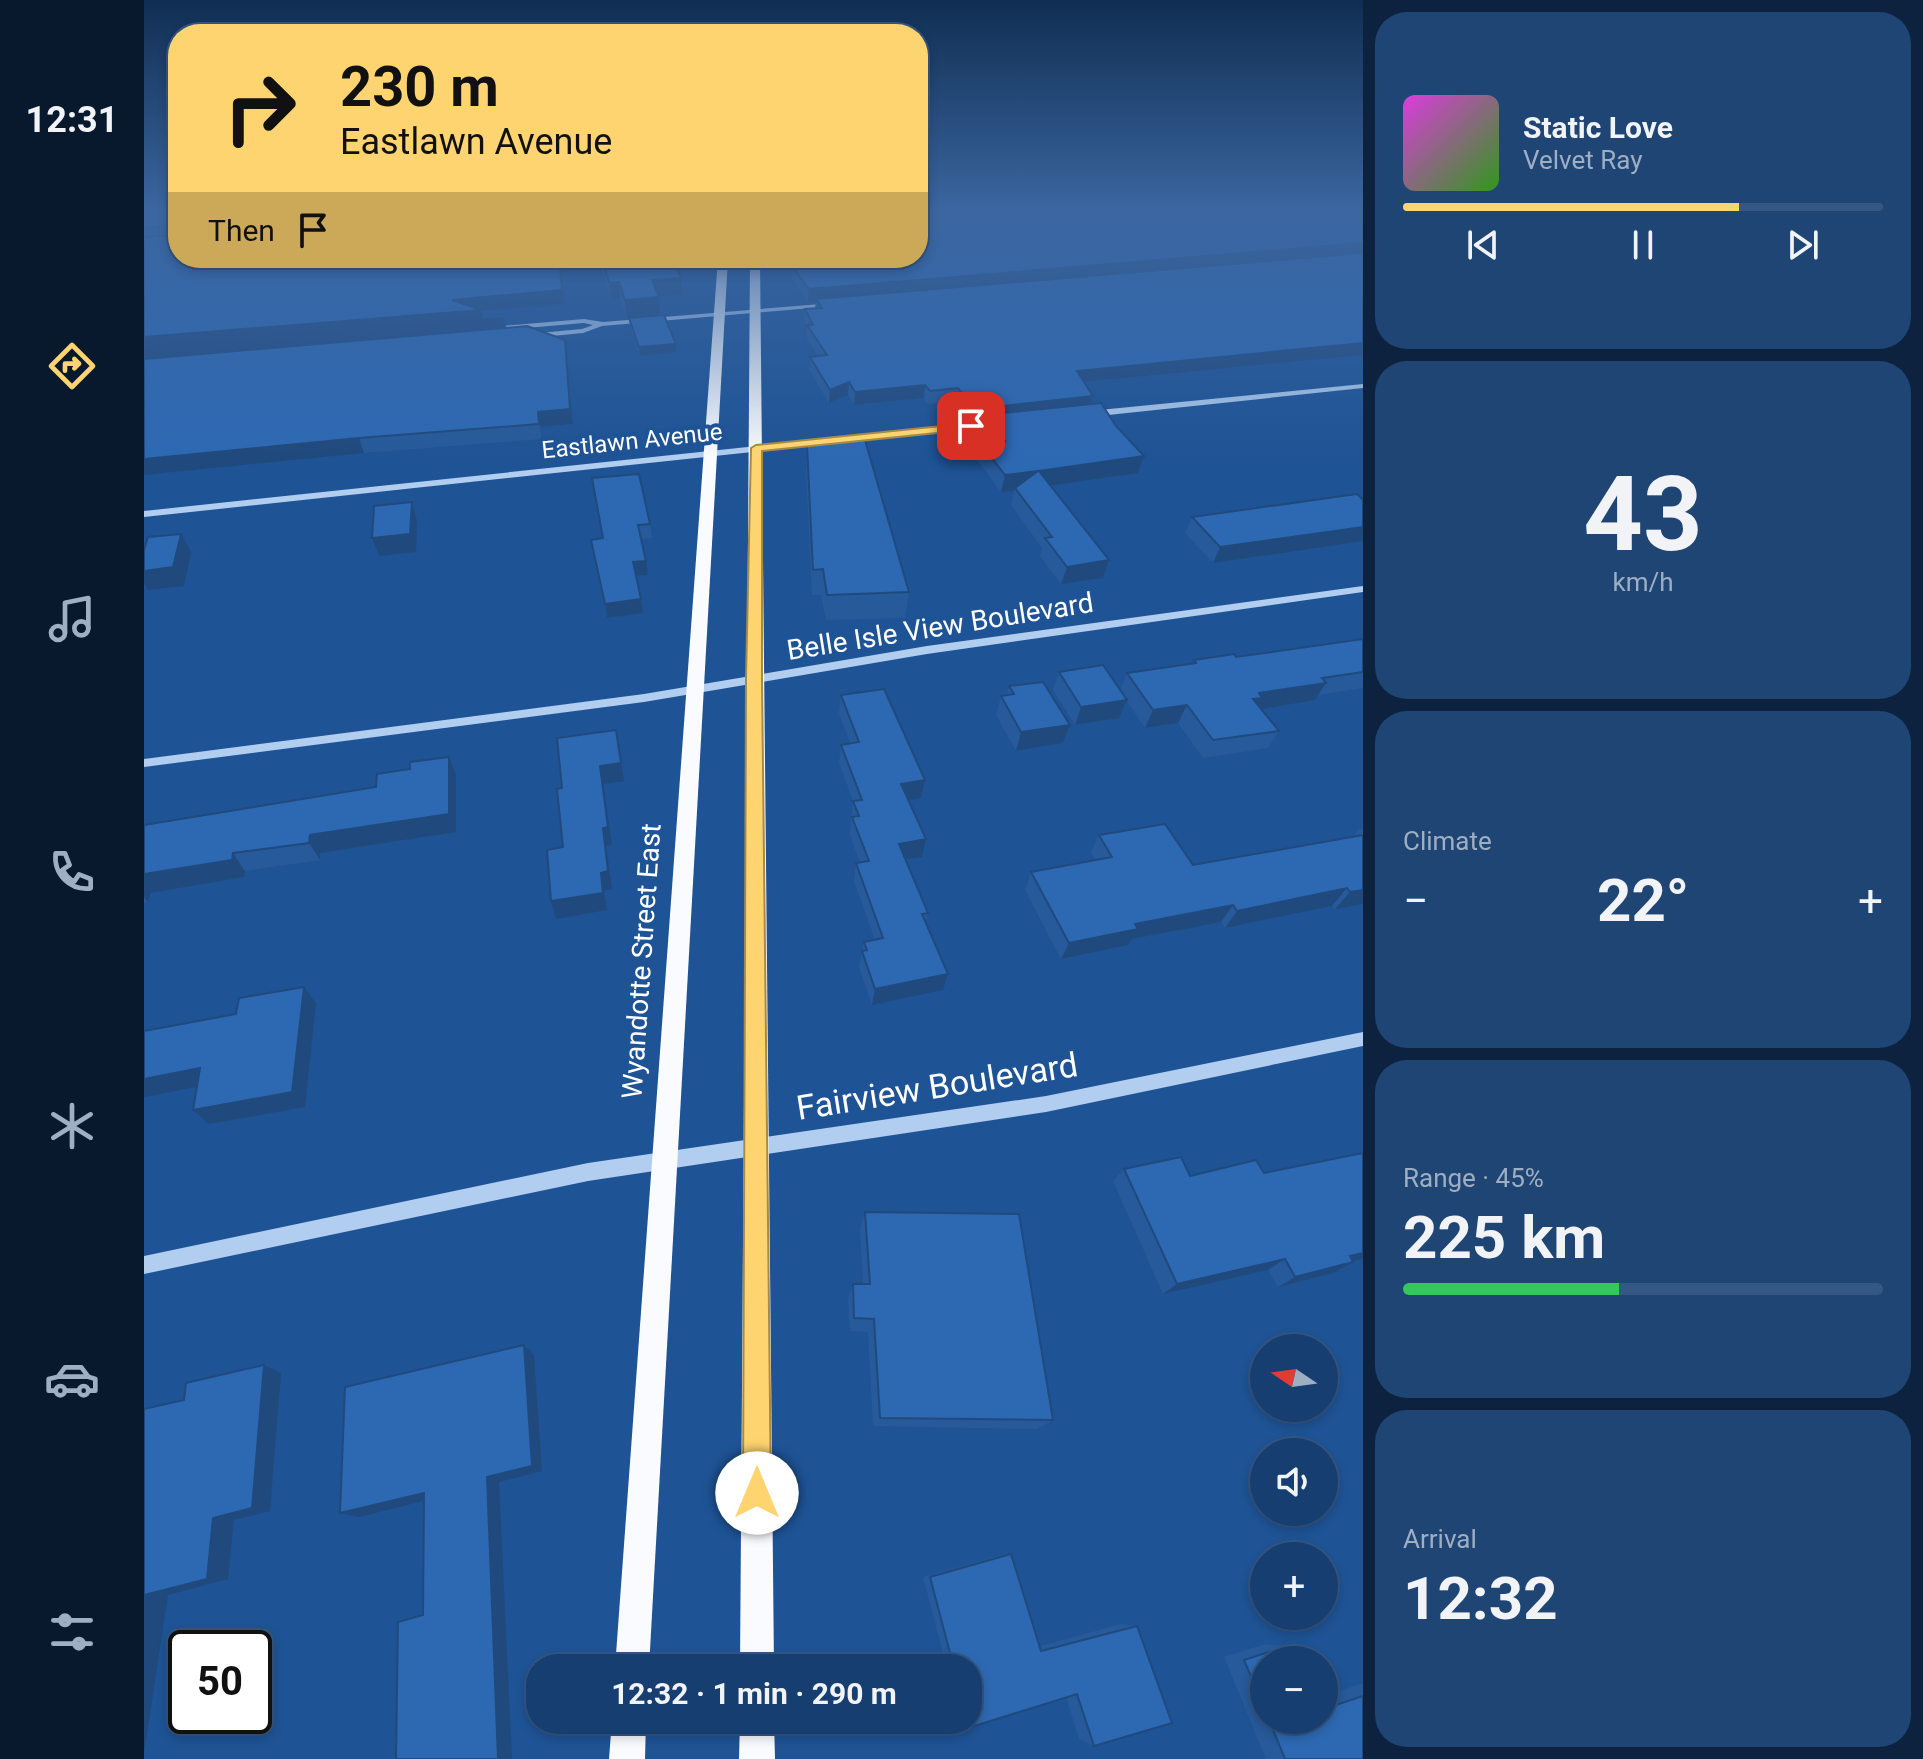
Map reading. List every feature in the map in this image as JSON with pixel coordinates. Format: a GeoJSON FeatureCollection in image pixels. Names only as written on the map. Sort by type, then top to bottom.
{"type":"FeatureCollection","features":[{"type":"Feature","properties":{"kind":"main road","name":"Wyandotte Street East"},"geometry":{"type":"LineString","coordinates":[[633,1654],[720,293]]}},
{"type":"Feature","properties":{"kind":"main road"},"geometry":{"type":"LineString","coordinates":[[756,293],[757,1654]]}},
{"type":"Feature","properties":{"kind":"main road"},"geometry":{"type":"LineString","coordinates":[[627,1759],[628,1734]]}},
{"type":"Feature","properties":{"kind":"main road"},"geometry":{"type":"LineString","coordinates":[[757,1734],[757,1759]]}},
{"type":"Feature","properties":{"kind":"street"},"geometry":{"type":"LineString","coordinates":[[474,330],[584,321],[603,324],[843,304]]}},
{"type":"Feature","properties":{"kind":"street"},"geometry":{"type":"LineString","coordinates":[[489,339],[583,331],[603,324]]}},
{"type":"Feature","properties":{"kind":"street"},"geometry":{"type":"LineString","coordinates":[[1084,415],[1363,386]]}},
{"type":"Feature","properties":{"kind":"street","name":"Eastlawn Avenue"},"geometry":{"type":"LineString","coordinates":[[144,514],[1007,423]]}},
{"type":"Feature","properties":{"kind":"street","name":"Belle Isle View Boulevard"},"geometry":{"type":"LineString","coordinates":[[144,763],[695,690],[927,650],[1363,589]]}},
{"type":"Feature","properties":{"kind":"street","name":"Fairview Boulevard"},"geometry":{"type":"LineString","coordinates":[[144,1265],[588,1172],[1046,1104],[1363,1039]]}},
{"type":"Feature","properties":{"kind":"building"},"geometry":{"type":"Polygon","coordinates":[[[144,293],[528,293],[452,300],[481,310],[144,337],[144,293]]]}},
{"type":"Feature","properties":{"kind":"building"},"geometry":{"type":"Polygon","coordinates":[[[623,293],[657,293],[659,297],[625,300],[623,293]]]}},
{"type":"Feature","properties":{"kind":"building"},"geometry":{"type":"Polygon","coordinates":[[[886,293],[1363,293],[1363,343],[1077,371],[1093,396],[975,409],[958,388],[930,391],[925,385],[855,392],[849,382],[830,390],[810,357],[827,355],[807,325],[813,325],[805,309],[822,308],[816,299],[886,293]]]}},
{"type":"Feature","properties":{"kind":"building"},"geometry":{"type":"Polygon","coordinates":[[[664,315],[676,344],[639,347],[629,318],[664,315]]]}},
{"type":"Feature","properties":{"kind":"building"},"geometry":{"type":"Polygon","coordinates":[[[504,318],[144,349],[144,347],[504,318]]]}},
{"type":"Feature","properties":{"kind":"building"},"geometry":{"type":"Polygon","coordinates":[[[527,326],[565,340],[570,409],[538,412],[539,424],[144,459],[144,359],[527,326]]]}},
{"type":"Feature","properties":{"kind":"building"},"geometry":{"type":"Polygon","coordinates":[[[1101,403],[1116,426],[1144,456],[1039,471],[1109,560],[1067,567],[1045,538],[1052,537],[1015,488],[1038,471],[1005,475],[981,444],[1005,441],[983,415],[1101,403]]]}},
{"type":"Feature","properties":{"kind":"building"},"geometry":{"type":"Polygon","coordinates":[[[865,440],[909,592],[827,595],[823,569],[813,570],[807,445],[865,440]]]}},
{"type":"Feature","properties":{"kind":"building"},"geometry":{"type":"Polygon","coordinates":[[[639,474],[650,524],[638,525],[646,561],[633,562],[641,599],[605,604],[591,540],[603,538],[592,478],[639,474]]]}},
{"type":"Feature","properties":{"kind":"building"},"geometry":{"type":"Polygon","coordinates":[[[1357,494],[1363,500],[1363,527],[1220,547],[1192,517],[1357,494]]]}},
{"type":"Feature","properties":{"kind":"building"},"geometry":{"type":"Polygon","coordinates":[[[412,502],[410,534],[372,538],[374,506],[412,502]]]}},
{"type":"Feature","properties":{"kind":"building"},"geometry":{"type":"Polygon","coordinates":[[[181,534],[173,567],[144,571],[144,550],[148,537],[181,534]]]}},
{"type":"Feature","properties":{"kind":"building"},"geometry":{"type":"Polygon","coordinates":[[[1363,639],[1363,672],[1322,678],[1326,683],[1259,693],[1262,698],[1253,699],[1279,731],[1213,740],[1187,705],[1153,710],[1127,673],[1234,654],[1236,657],[1363,639]]]}},
{"type":"Feature","properties":{"kind":"building"},"geometry":{"type":"Polygon","coordinates":[[[1103,665],[1127,700],[1081,707],[1059,672],[1103,665]]]}},
{"type":"Feature","properties":{"kind":"building"},"geometry":{"type":"Polygon","coordinates":[[[1043,682],[1070,725],[1021,732],[1001,696],[1014,694],[1009,686],[1043,682]]]}},
{"type":"Feature","properties":{"kind":"building"},"geometry":{"type":"Polygon","coordinates":[[[884,689],[925,780],[901,784],[926,839],[899,844],[928,913],[922,914],[948,974],[875,989],[862,951],[867,950],[864,942],[883,938],[856,863],[869,861],[852,817],[859,816],[853,801],[862,800],[841,745],[859,742],[841,695],[884,689]]]}},
{"type":"Feature","properties":{"kind":"building"},"geometry":{"type":"Polygon","coordinates":[[[616,730],[621,763],[600,766],[608,827],[603,828],[608,871],[601,873],[603,893],[551,901],[547,850],[563,847],[557,789],[562,788],[557,738],[616,730]]]}},
{"type":"Feature","properties":{"kind":"building"},"geometry":{"type":"Polygon","coordinates":[[[449,757],[449,814],[310,835],[309,843],[233,853],[232,860],[144,874],[144,825],[376,787],[377,774],[410,769],[410,762],[449,757]]]}},
{"type":"Feature","properties":{"kind":"building"},"geometry":{"type":"Polygon","coordinates":[[[1165,824],[1193,865],[1363,835],[1363,890],[1350,892],[1347,888],[1237,911],[1233,905],[1135,924],[1138,929],[1069,943],[1031,872],[1112,857],[1099,835],[1165,824]]]}},
{"type":"Feature","properties":{"kind":"building"},"geometry":{"type":"Polygon","coordinates":[[[304,987],[292,1092],[193,1110],[200,1068],[144,1079],[144,1031],[236,1014],[239,998],[304,987]]]}},
{"type":"Feature","properties":{"kind":"building"},"geometry":{"type":"Polygon","coordinates":[[[1363,1153],[1363,1253],[1350,1256],[1353,1262],[1295,1277],[1285,1259],[1177,1284],[1124,1169],[1181,1157],[1190,1176],[1256,1160],[1264,1173],[1363,1153]]]}},
{"type":"Feature","properties":{"kind":"building"},"geometry":{"type":"Polygon","coordinates":[[[865,1212],[1019,1214],[1053,1420],[880,1418],[874,1319],[854,1318],[853,1284],[870,1284],[865,1212]]]}},
{"type":"Feature","properties":{"kind":"building"},"geometry":{"type":"Polygon","coordinates":[[[524,1345],[532,1466],[487,1477],[498,1759],[396,1759],[398,1622],[423,1615],[424,1493],[340,1513],[345,1387],[524,1345]]]}},
{"type":"Feature","properties":{"kind":"building"},"geometry":{"type":"Polygon","coordinates":[[[264,1365],[252,1508],[213,1518],[207,1579],[144,1595],[144,1409],[184,1400],[186,1383],[264,1365]]]}},
{"type":"Feature","properties":{"kind":"building"},"geometry":{"type":"Polygon","coordinates":[[[1011,1554],[1041,1651],[1137,1626],[1172,1723],[1094,1746],[1077,1694],[982,1724],[982,1654],[950,1654],[930,1577],[1011,1554]]]}},
{"type":"Feature","properties":{"kind":"building"},"geometry":{"type":"Polygon","coordinates":[[[1250,1658],[1250,1674],[1244,1660],[1250,1658]]]}},
{"type":"Feature","properties":{"kind":"building"},"geometry":{"type":"Polygon","coordinates":[[[1363,1696],[1363,1759],[1285,1759],[1275,1734],[1338,1734],[1338,1704],[1363,1696]]]}},
{"type":"Feature","properties":{"kind":"route"},"geometry":{"type":"LineString","coordinates":[[757,1493],[756,448],[971,426]]}}]}
